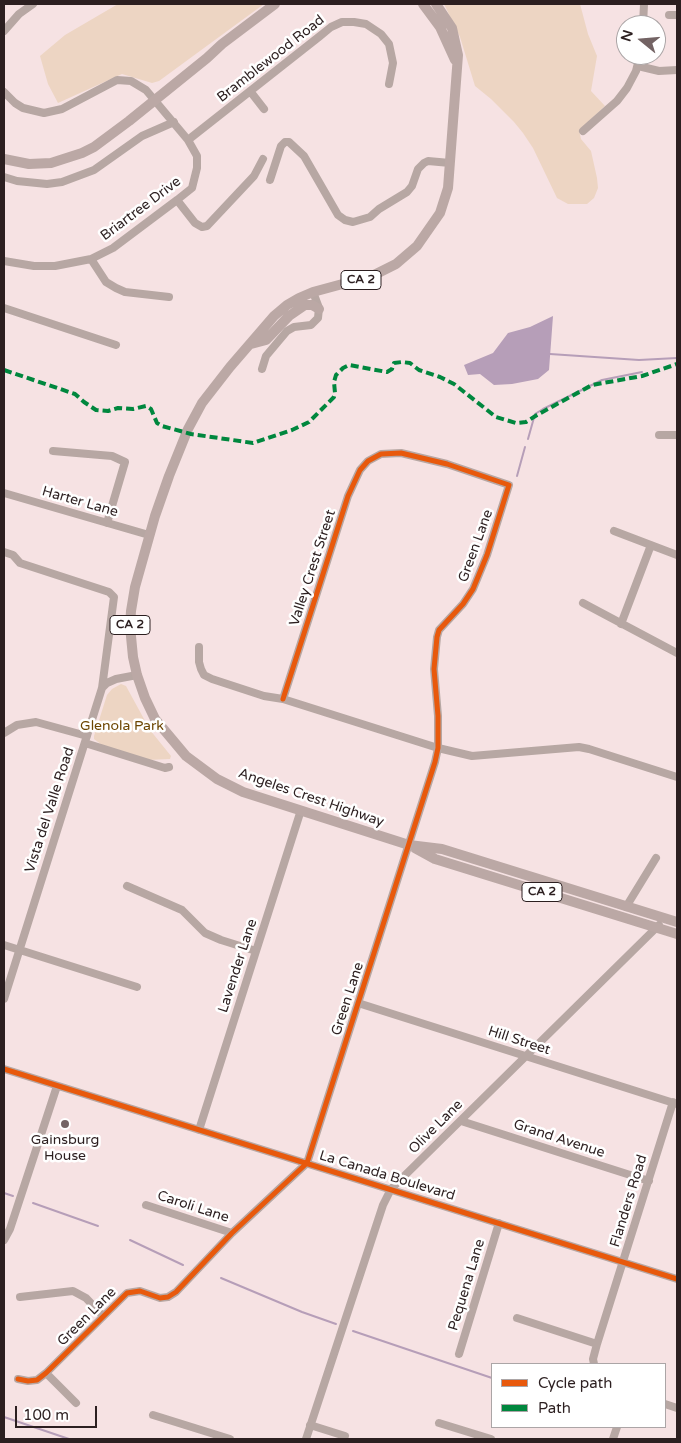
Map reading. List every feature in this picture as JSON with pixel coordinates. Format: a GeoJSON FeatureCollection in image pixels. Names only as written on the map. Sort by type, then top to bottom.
{"type":"FeatureCollection","features":[{"type":"Feature","properties":{"kind":"main road"},"geometry":{"type":"LineString","coordinates":[[4,159],[29,164],[43,164],[59,161],[94,147],[275,4]]}},
{"type":"Feature","properties":{"kind":"main road"},"geometry":{"type":"LineString","coordinates":[[207,58],[225,47],[282,4]]}},
{"type":"Feature","properties":{"kind":"main road","name":"Angeles Crest Highway"},"geometry":{"type":"LineString","coordinates":[[423,4],[440,27],[457,66],[448,188],[440,213],[423,239],[396,264],[372,276],[314,292],[287,305],[274,316],[208,395],[197,412],[180,447],[149,535],[135,587],[131,611],[131,641],[137,675],[155,719],[186,756],[217,778],[239,790],[409,845],[436,859],[677,934]]}},
{"type":"Feature","properties":{"kind":"main road"},"geometry":{"type":"LineString","coordinates":[[436,5],[452,42],[457,66]]}},
{"type":"Feature","properties":{"kind":"main road"},"geometry":{"type":"LineString","coordinates":[[250,344],[266,340],[288,316],[305,305],[312,305],[319,309]]}},
{"type":"Feature","properties":{"kind":"main road","name":"Angeles Crest Highway"},"geometry":{"type":"LineString","coordinates":[[409,845],[442,849],[677,922]]}},
{"type":"Feature","properties":{"kind":"street"},"geometry":{"type":"LineString","coordinates":[[4,31],[15,18],[32,4]]}},
{"type":"Feature","properties":{"kind":"street","name":"Bramblewood Road"},"geometry":{"type":"LineString","coordinates":[[188,140],[331,28],[342,22],[366,24],[389,44],[393,63],[389,84]]}},
{"type":"Feature","properties":{"kind":"street"},"geometry":{"type":"LineString","coordinates":[[583,130],[622,94],[638,66],[659,71],[677,70]]}},
{"type":"Feature","properties":{"kind":"street","name":"Briartree Drive"},"geometry":{"type":"LineString","coordinates":[[4,92],[14,103],[23,108],[44,113],[62,109],[117,80],[138,83],[174,122],[188,140],[197,156],[196,177],[192,188],[113,248],[90,259],[55,266],[34,266],[4,261]]}},
{"type":"Feature","properties":{"kind":"street"},"geometry":{"type":"LineString","coordinates":[[250,91],[264,109]]}},
{"type":"Feature","properties":{"kind":"street"},"geometry":{"type":"LineString","coordinates":[[4,178],[47,184],[62,182],[94,170],[142,136],[174,122]]}},
{"type":"Feature","properties":{"kind":"street"},"geometry":{"type":"LineString","coordinates":[[270,180],[283,143],[289,142],[293,144],[304,156],[338,215],[345,220],[353,222],[370,217],[379,209],[407,192],[412,186],[418,169],[424,163],[428,161],[450,162]]}},
{"type":"Feature","properties":{"kind":"street"},"geometry":{"type":"LineString","coordinates":[[177,200],[195,223],[207,226],[254,176],[263,159]]}},
{"type":"Feature","properties":{"kind":"street"},"geometry":{"type":"LineString","coordinates":[[90,259],[106,282],[116,288],[125,292],[169,297]]}},
{"type":"Feature","properties":{"kind":"street"},"geometry":{"type":"LineString","coordinates":[[262,369],[266,356],[287,331],[294,327],[311,325],[318,318],[319,309],[314,292]]}},
{"type":"Feature","properties":{"kind":"street"},"geometry":{"type":"LineString","coordinates":[[4,308],[116,345]]}},
{"type":"Feature","properties":{"kind":"street"},"geometry":{"type":"LineString","coordinates":[[659,435],[677,435]]}},
{"type":"Feature","properties":{"kind":"street"},"geometry":{"type":"LineString","coordinates":[[53,451],[112,456],[125,462],[107,523]]}},
{"type":"Feature","properties":{"kind":"street","name":"Green Lane"},"geometry":{"type":"LineString","coordinates":[[18,1378],[28,1381],[37,1380],[122,1296],[131,1291],[140,1291],[160,1298],[168,1297],[176,1292],[232,1233],[307,1163],[409,845],[438,748],[438,716],[434,669],[439,630],[463,604],[473,589],[487,555],[509,485],[447,464],[413,455],[402,453],[381,454]]}},
{"type":"Feature","properties":{"kind":"street","name":"Valley Crest Street"},"geometry":{"type":"LineString","coordinates":[[283,699],[354,480],[368,461],[381,454]]}},
{"type":"Feature","properties":{"kind":"street","name":"Harter Lane"},"geometry":{"type":"LineString","coordinates":[[4,494],[149,535]]}},
{"type":"Feature","properties":{"kind":"street"},"geometry":{"type":"LineString","coordinates":[[614,531],[677,555]]}},
{"type":"Feature","properties":{"kind":"street"},"geometry":{"type":"LineString","coordinates":[[621,624],[651,545]]}},
{"type":"Feature","properties":{"kind":"street","name":"Vista del Valle Road"},"geometry":{"type":"LineString","coordinates":[[4,552],[13,556],[20,563],[109,592],[114,596],[102,688],[4,999]]}},
{"type":"Feature","properties":{"kind":"street"},"geometry":{"type":"LineString","coordinates":[[583,603],[677,653]]}},
{"type":"Feature","properties":{"kind":"street"},"geometry":{"type":"LineString","coordinates":[[199,647],[199,662],[204,675],[212,679],[264,696],[283,699],[438,748],[472,756],[579,747],[677,777]]}},
{"type":"Feature","properties":{"kind":"street"},"geometry":{"type":"LineString","coordinates":[[102,688],[107,683],[116,679],[137,675]]}},
{"type":"Feature","properties":{"kind":"street"},"geometry":{"type":"LineString","coordinates":[[4,733],[17,725],[36,722],[164,768],[169,767]]}},
{"type":"Feature","properties":{"kind":"street","name":"Lavender Lane"},"geometry":{"type":"LineString","coordinates":[[199,1130],[301,810]]}},
{"type":"Feature","properties":{"kind":"street"},"geometry":{"type":"LineString","coordinates":[[626,906],[656,858]]}},
{"type":"Feature","properties":{"kind":"street"},"geometry":{"type":"LineString","coordinates":[[127,886],[182,910],[205,933],[221,940],[256,950]]}},
{"type":"Feature","properties":{"kind":"street","name":"Olive Lane"},"geometry":{"type":"LineString","coordinates":[[306,1439],[383,1205],[391,1189],[666,919]]}},
{"type":"Feature","properties":{"kind":"street"},"geometry":{"type":"LineString","coordinates":[[4,945],[137,987]]}},
{"type":"Feature","properties":{"kind":"street","name":"Hill Street"},"geometry":{"type":"LineString","coordinates":[[358,1003],[675,1103]]}},
{"type":"Feature","properties":{"kind":"street","name":"La Canada Boulevard"},"geometry":{"type":"LineString","coordinates":[[4,1069],[677,1279]]}},
{"type":"Feature","properties":{"kind":"street"},"geometry":{"type":"LineString","coordinates":[[4,1240],[10,1230],[57,1086]]}},
{"type":"Feature","properties":{"kind":"street","name":"Flanders Road"},"geometry":{"type":"LineString","coordinates":[[594,1363],[597,1344],[675,1103]]}},
{"type":"Feature","properties":{"kind":"street","name":"Grand Avenue"},"geometry":{"type":"LineString","coordinates":[[461,1121],[649,1181]]}},
{"type":"Feature","properties":{"kind":"street","name":"Caroli Lane"},"geometry":{"type":"LineString","coordinates":[[146,1206],[232,1233]]}},
{"type":"Feature","properties":{"kind":"street","name":"Pequena Lane"},"geometry":{"type":"LineString","coordinates":[[459,1354],[499,1223]]}},
{"type":"Feature","properties":{"kind":"street"},"geometry":{"type":"LineString","coordinates":[[20,1298],[72,1291],[86,1298],[103,1316]]}},
{"type":"Feature","properties":{"kind":"street"},"geometry":{"type":"LineString","coordinates":[[517,1318],[597,1344]]}},
{"type":"Feature","properties":{"kind":"street"},"geometry":{"type":"LineString","coordinates":[[46,1373],[76,1403]]}},
{"type":"Feature","properties":{"kind":"street"},"geometry":{"type":"LineString","coordinates":[[153,1415],[230,1439]]}},
{"type":"Feature","properties":{"kind":"street"},"geometry":{"type":"LineString","coordinates":[[439,1423],[491,1439]]}},
{"type":"Feature","properties":{"kind":"street"},"geometry":{"type":"LineString","coordinates":[[310,1425],[345,1436]]}},
{"type":"Feature","properties":{"kind":"green space"},"geometry":{"type":"Polygon","coordinates":[[[118,4],[264,4],[159,81],[152,83],[122,74],[58,103],[48,84],[40,56],[65,35],[118,4]]]}},
{"type":"Feature","properties":{"kind":"green space"},"geometry":{"type":"Polygon","coordinates":[[[444,4],[580,4],[588,34],[597,56],[591,91],[605,106],[579,130],[581,139],[591,151],[597,178],[598,188],[594,198],[587,204],[568,204],[557,198],[533,148],[523,133],[491,99],[475,86],[460,37],[444,4]]]}},
{"type":"Feature","properties":{"kind":"green space","name":"Glenola Park"},"geometry":{"type":"Polygon","coordinates":[[[121,684],[126,686],[150,730],[171,756],[170,759],[147,760],[102,745],[94,739],[107,695],[112,689],[121,684]]]}},
{"type":"Feature","properties":{"kind":"shaded area"},"geometry":{"type":"Polygon","coordinates":[[[553,316],[549,370],[538,379],[494,385],[480,374],[468,375],[464,365],[493,353],[508,333],[530,327],[553,316]]]}},
{"type":"Feature","properties":{"kind":"waterway"},"geometry":{"type":"LineString","coordinates":[[550,354],[639,360],[677,358]]}},
{"type":"Feature","properties":{"kind":"waterway"},"geometry":{"type":"LineString","coordinates":[[528,439],[535,414],[543,409],[602,380],[642,372]]}},
{"type":"Feature","properties":{"kind":"waterway"},"geometry":{"type":"LineString","coordinates":[[517,476],[525,447]]}},
{"type":"Feature","properties":{"kind":"waterway"},"geometry":{"type":"LineString","coordinates":[[4,1193],[13,1196]]}},
{"type":"Feature","properties":{"kind":"waterway"},"geometry":{"type":"LineString","coordinates":[[33,1203],[98,1226]]}},
{"type":"Feature","properties":{"kind":"waterway"},"geometry":{"type":"LineString","coordinates":[[130,1240],[183,1265]]}},
{"type":"Feature","properties":{"kind":"waterway"},"geometry":{"type":"LineString","coordinates":[[221,1278],[336,1324]]}},
{"type":"Feature","properties":{"kind":"waterway"},"geometry":{"type":"LineString","coordinates":[[353,1331],[491,1378]]}},
{"type":"Feature","properties":{"kind":"waterway"},"geometry":{"type":"LineString","coordinates":[[4,1417],[69,1439]]}},
{"type":"Feature","properties":{"kind":"marked path"},"geometry":{"type":"LineString","coordinates":[[4,370],[75,394],[96,410],[108,411],[118,408],[133,409],[146,406],[151,409],[157,423],[162,426],[191,434],[253,443],[292,430],[309,422],[334,397],[336,375],[349,365],[387,372],[392,369],[394,363],[410,363],[419,370],[454,384],[496,417],[516,423],[526,422],[592,385],[642,376],[677,364]]}},
{"type":"Feature","properties":{"kind":"cycle path"},"geometry":{"type":"LineString","coordinates":[[18,1379],[37,1380],[46,1373],[127,1293],[140,1291],[160,1298],[168,1297],[176,1292],[232,1233],[307,1163],[435,762],[438,748],[438,716],[434,669],[439,630],[463,604],[473,589],[487,555],[509,485],[447,464],[401,453],[381,454],[368,461],[360,470],[348,496],[283,699]]}},
{"type":"Feature","properties":{"kind":"cycle path"},"geometry":{"type":"LineString","coordinates":[[4,1069],[677,1279]]}},
{"type":"Feature","properties":{"kind":"place","name":"Gainsburg House"},"geometry":{"type":"Point","coordinates":[65,1124]}}]}
